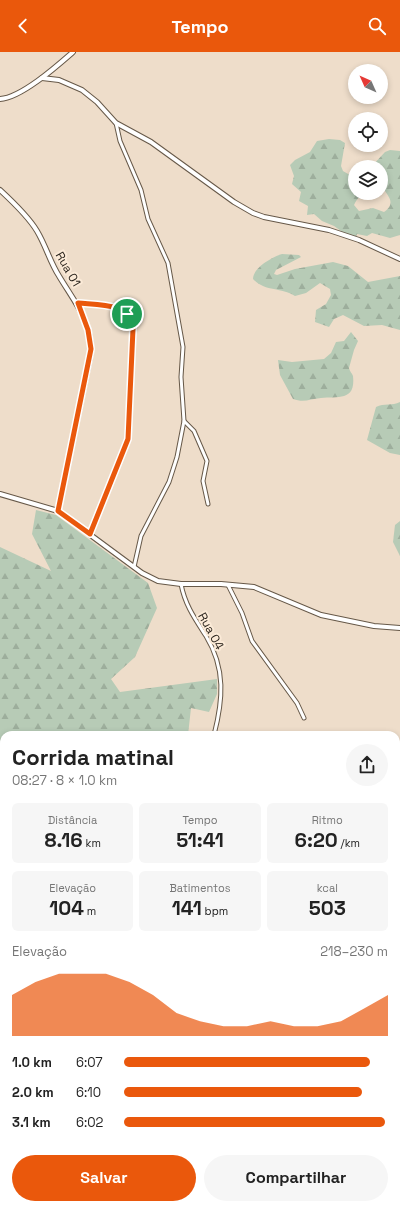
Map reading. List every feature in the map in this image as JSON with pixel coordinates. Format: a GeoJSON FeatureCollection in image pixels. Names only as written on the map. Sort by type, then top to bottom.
{"type":"FeatureCollection","features":[{"type":"Feature","properties":{"kind":"street"},"geometry":{"type":"LineString","coordinates":[[0,100],[16,95],[42,78],[73,52]]}},
{"type":"Feature","properties":{"kind":"street"},"geometry":{"type":"LineString","coordinates":[[42,78],[58,80],[82,90],[97,102],[116,123],[151,142],[234,202],[253,213],[264,217],[329,230],[359,240],[400,259]]}},
{"type":"Feature","properties":{"kind":"street"},"geometry":{"type":"LineString","coordinates":[[116,123],[120,141],[140,190],[148,219],[165,253],[172,275],[183,347],[181,377],[184,421],[174,470],[141,536],[134,567]]}},
{"type":"Feature","properties":{"kind":"street","name":"Rua 01"},"geometry":{"type":"LineString","coordinates":[[0,190],[37,231],[53,265],[78,303],[88,330],[91,349],[58,511]]}},
{"type":"Feature","properties":{"kind":"street"},"geometry":{"type":"LineString","coordinates":[[78,303],[112,306],[122,310],[132,320],[133,329],[128,439],[90,534]]}},
{"type":"Feature","properties":{"kind":"street"},"geometry":{"type":"LineString","coordinates":[[184,421],[194,431],[207,461],[203,480],[208,504]]}},
{"type":"Feature","properties":{"kind":"street"},"geometry":{"type":"LineString","coordinates":[[0,494],[58,511],[134,567],[158,581],[181,584],[254,587],[308,610],[332,618],[400,628]]}},
{"type":"Feature","properties":{"kind":"street","name":"Rua 04"},"geometry":{"type":"LineString","coordinates":[[181,584],[189,610],[209,641],[221,675],[220,709],[215,731]]}},
{"type":"Feature","properties":{"kind":"street"},"geometry":{"type":"LineString","coordinates":[[228,585],[242,613],[252,641],[297,703],[304,718]]}},
{"type":"Feature","properties":{"kind":"green space"},"geometry":{"type":"Polygon","coordinates":[[[329,139],[340,140],[345,143],[341,166],[343,171],[348,174],[348,200],[356,200],[354,205],[359,211],[373,208],[384,212],[388,208],[390,201],[388,196],[388,160],[378,160],[385,152],[390,150],[400,151],[400,235],[390,238],[372,233],[367,236],[357,234],[356,237],[351,238],[334,226],[322,221],[314,214],[307,215],[308,206],[299,201],[301,192],[292,184],[294,176],[290,165],[295,160],[310,152],[317,141],[329,139]]]}},
{"type":"Feature","properties":{"kind":"green space"},"geometry":{"type":"Polygon","coordinates":[[[282,254],[299,255],[301,257],[276,270],[274,274],[277,275],[295,269],[333,262],[348,266],[368,282],[400,276],[400,330],[382,325],[364,326],[343,315],[334,319],[329,327],[315,322],[316,310],[326,304],[331,295],[330,289],[320,283],[306,293],[295,296],[284,291],[263,286],[253,279],[256,271],[268,260],[282,254]]]}},
{"type":"Feature","properties":{"kind":"green space"},"geometry":{"type":"Polygon","coordinates":[[[351,332],[358,341],[349,368],[353,376],[352,390],[348,394],[339,397],[304,401],[293,399],[280,375],[278,360],[292,362],[324,359],[331,353],[336,342],[344,341],[351,332]]]}},
{"type":"Feature","properties":{"kind":"green space"},"geometry":{"type":"Polygon","coordinates":[[[400,402],[400,455],[390,453],[367,440],[376,407],[400,402]]]}},
{"type":"Feature","properties":{"kind":"green space"},"geometry":{"type":"Polygon","coordinates":[[[36,510],[56,515],[148,583],[157,608],[135,657],[111,679],[120,692],[217,679],[217,694],[209,712],[191,708],[188,731],[0,731],[0,547],[51,571],[32,534],[36,510]]]}},
{"type":"Feature","properties":{"kind":"green space"},"geometry":{"type":"Polygon","coordinates":[[[400,521],[400,556],[393,542],[395,525],[400,521]]]}},
{"type":"Feature","properties":{"kind":"route"},"geometry":{"type":"LineString","coordinates":[[78,303],[112,306],[127,314],[132,320],[133,329],[128,439],[90,534],[58,511],[91,349],[88,330],[78,303]]}}]}
